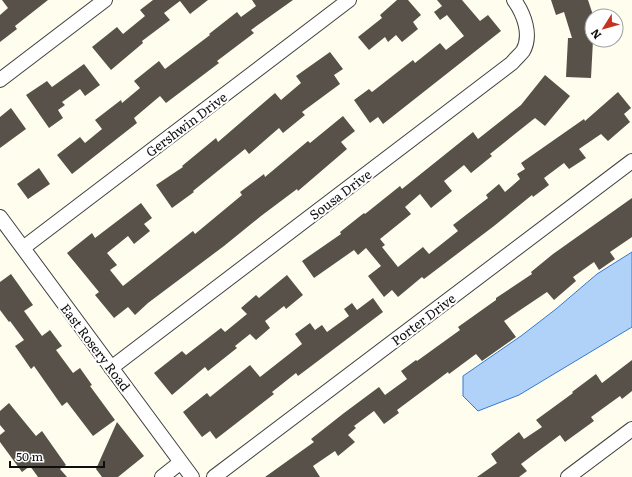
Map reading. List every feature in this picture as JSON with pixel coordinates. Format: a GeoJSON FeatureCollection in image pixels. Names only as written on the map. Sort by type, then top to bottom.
{"type":"FeatureCollection","features":[{"type":"Feature","properties":{"kind":"street"},"geometry":{"type":"LineString","coordinates":[[0,80],[105,0]]}},
{"type":"Feature","properties":{"kind":"street","name":"Gershwin Drive"},"geometry":{"type":"LineString","coordinates":[[23,248],[349,0]]}},
{"type":"Feature","properties":{"kind":"street","name":"Sousa Drive"},"geometry":{"type":"LineString","coordinates":[[111,368],[512,63],[523,51],[527,34],[524,19],[514,0]]}},
{"type":"Feature","properties":{"kind":"street","name":"Porter Drive"},"geometry":{"type":"LineString","coordinates":[[214,477],[632,161]]}},
{"type":"Feature","properties":{"kind":"street","name":"East Rosery Road"},"geometry":{"type":"LineString","coordinates":[[0,217],[192,477]]}},
{"type":"Feature","properties":{"kind":"street"},"geometry":{"type":"LineString","coordinates":[[568,477],[632,429]]}},
{"type":"Feature","properties":{"kind":"street"},"geometry":{"type":"LineString","coordinates":[[162,477],[181,462]]}},
{"type":"Feature","properties":{"kind":"water"},"geometry":{"type":"Polygon","coordinates":[[[632,252],[632,327],[519,395],[478,411],[463,396],[463,376],[521,336],[556,309],[597,274],[632,252]]]}},
{"type":"Feature","properties":{"kind":"building"},"geometry":{"type":"Polygon","coordinates":[[[2,0],[48,0],[15,26],[17,29],[0,42],[0,15],[8,8],[2,0]]]}},
{"type":"Feature","properties":{"kind":"building"},"geometry":{"type":"Polygon","coordinates":[[[153,0],[208,0],[190,14],[180,1],[164,13],[170,20],[142,41],[143,43],[111,70],[92,47],[117,27],[123,34],[145,16],[140,10],[153,0]]]}},
{"type":"Feature","properties":{"kind":"building"},"geometry":{"type":"Polygon","coordinates":[[[252,0],[293,0],[251,30],[254,33],[217,61],[219,63],[166,103],[160,96],[134,118],[137,123],[72,174],[57,155],[80,137],[85,143],[102,129],[95,120],[121,100],[122,103],[140,88],[134,81],[159,61],[165,69],[210,35],[209,34],[237,12],[241,17],[256,6],[252,0]]]}},
{"type":"Feature","properties":{"kind":"building"},"geometry":{"type":"Polygon","coordinates":[[[397,0],[408,0],[421,15],[413,22],[418,29],[402,42],[396,35],[388,42],[385,37],[369,50],[358,37],[382,18],[380,15],[397,0]]]}},
{"type":"Feature","properties":{"kind":"building"},"geometry":{"type":"Polygon","coordinates":[[[437,0],[462,0],[480,21],[488,15],[501,31],[383,124],[378,117],[370,123],[354,100],[369,89],[372,92],[413,60],[415,63],[440,43],[446,50],[464,36],[447,15],[440,20],[434,12],[442,6],[437,0]]]}},
{"type":"Feature","properties":{"kind":"building"},"geometry":{"type":"Polygon","coordinates":[[[551,0],[588,0],[591,8],[584,8],[584,48],[593,48],[591,78],[566,77],[568,38],[572,38],[564,12],[556,15],[551,0]]]}},
{"type":"Feature","properties":{"kind":"building"},"geometry":{"type":"Polygon","coordinates":[[[330,52],[343,69],[334,75],[340,84],[302,112],[305,115],[283,133],[279,128],[249,154],[245,149],[193,191],[194,192],[172,208],[156,185],[183,167],[182,166],[216,138],[218,142],[275,93],[281,100],[301,83],[296,76],[330,52]]]}},
{"type":"Feature","properties":{"kind":"building"},"geometry":{"type":"Polygon","coordinates":[[[84,64],[100,85],[85,96],[80,89],[62,102],[65,105],[58,110],[63,118],[49,128],[26,95],[47,81],[52,87],[84,64]]]}},
{"type":"Feature","properties":{"kind":"building"},"geometry":{"type":"Polygon","coordinates":[[[545,75],[570,96],[545,126],[535,118],[490,154],[492,156],[471,173],[464,165],[444,181],[452,191],[431,208],[420,194],[405,207],[411,214],[380,239],[385,245],[382,247],[398,267],[423,247],[429,254],[458,231],[453,225],[488,198],[486,195],[499,184],[505,192],[520,179],[517,174],[525,169],[521,163],[584,119],[585,121],[618,92],[631,108],[624,114],[630,122],[608,141],[601,134],[579,149],[586,158],[569,169],[564,163],[544,178],[549,185],[533,197],[532,195],[494,226],[424,279],[422,277],[398,297],[392,290],[384,297],[368,276],[381,266],[366,248],[358,255],[354,250],[314,278],[302,261],[341,234],[340,232],[400,186],[402,189],[473,132],[478,139],[521,105],[545,75]]]}},
{"type":"Feature","properties":{"kind":"building"},"geometry":{"type":"Polygon","coordinates":[[[11,108],[26,129],[0,148],[0,117],[11,108]]]}},
{"type":"Feature","properties":{"kind":"building"},"geometry":{"type":"Polygon","coordinates":[[[343,116],[355,131],[341,142],[347,149],[298,191],[297,189],[261,216],[148,303],[135,315],[128,307],[114,318],[95,295],[99,292],[67,253],[92,233],[95,238],[141,203],[152,218],[144,224],[150,231],[134,244],[128,236],[107,253],[117,265],[110,270],[123,286],[193,231],[195,234],[242,195],[240,192],[264,174],[265,177],[308,141],[310,143],[343,116]]]}},
{"type":"Feature","properties":{"kind":"building"},"geometry":{"type":"Polygon","coordinates":[[[39,168],[50,184],[28,199],[17,184],[39,168]]]}},
{"type":"Feature","properties":{"kind":"building"},"geometry":{"type":"Polygon","coordinates":[[[632,198],[632,237],[610,252],[615,259],[599,270],[594,262],[573,277],[576,281],[554,300],[547,292],[504,321],[516,337],[482,361],[476,354],[449,374],[448,372],[397,410],[399,413],[384,424],[374,411],[354,426],[356,428],[348,435],[355,442],[338,456],[335,451],[313,466],[320,477],[265,477],[314,442],[311,439],[379,387],[385,395],[407,379],[401,371],[460,330],[458,327],[496,300],[496,298],[532,274],[531,272],[553,254],[632,198]]]}},
{"type":"Feature","properties":{"kind":"building"},"geometry":{"type":"Polygon","coordinates":[[[11,274],[33,305],[24,311],[42,336],[50,330],[62,346],[56,350],[73,373],[80,368],[92,385],[90,386],[115,420],[93,436],[67,402],[62,406],[34,366],[31,369],[15,346],[24,340],[0,310],[0,282],[11,274]]]}},
{"type":"Feature","properties":{"kind":"building"},"geometry":{"type":"Polygon","coordinates":[[[287,275],[303,295],[286,309],[284,306],[265,321],[270,328],[256,340],[250,334],[235,346],[237,348],[208,371],[205,367],[172,395],[154,373],[182,351],[186,355],[221,328],[225,332],[247,314],[241,308],[256,295],[259,298],[287,275]]]}},
{"type":"Feature","properties":{"kind":"building"},"geometry":{"type":"Polygon","coordinates":[[[373,298],[383,312],[298,376],[296,373],[272,392],[274,394],[216,439],[210,431],[202,437],[183,412],[207,393],[210,397],[250,365],[260,377],[302,344],[295,334],[310,323],[315,330],[322,325],[327,332],[349,316],[344,309],[352,303],[357,310],[373,298]]]}},
{"type":"Feature","properties":{"kind":"building"},"geometry":{"type":"Polygon","coordinates":[[[632,360],[632,391],[622,399],[620,396],[591,417],[594,421],[565,442],[560,435],[537,452],[521,464],[527,471],[519,477],[477,477],[497,463],[491,454],[519,432],[524,439],[542,427],[536,420],[596,374],[602,383],[632,360]]]}},
{"type":"Feature","properties":{"kind":"building"},"geometry":{"type":"Polygon","coordinates":[[[9,403],[36,436],[42,431],[66,465],[60,469],[67,477],[38,477],[30,466],[22,472],[0,442],[0,435],[5,431],[0,425],[0,411],[9,403]]]}},
{"type":"Feature","properties":{"kind":"building"},"geometry":{"type":"Polygon","coordinates":[[[117,422],[144,456],[118,477],[102,477],[96,469],[117,422]]]}}]}
